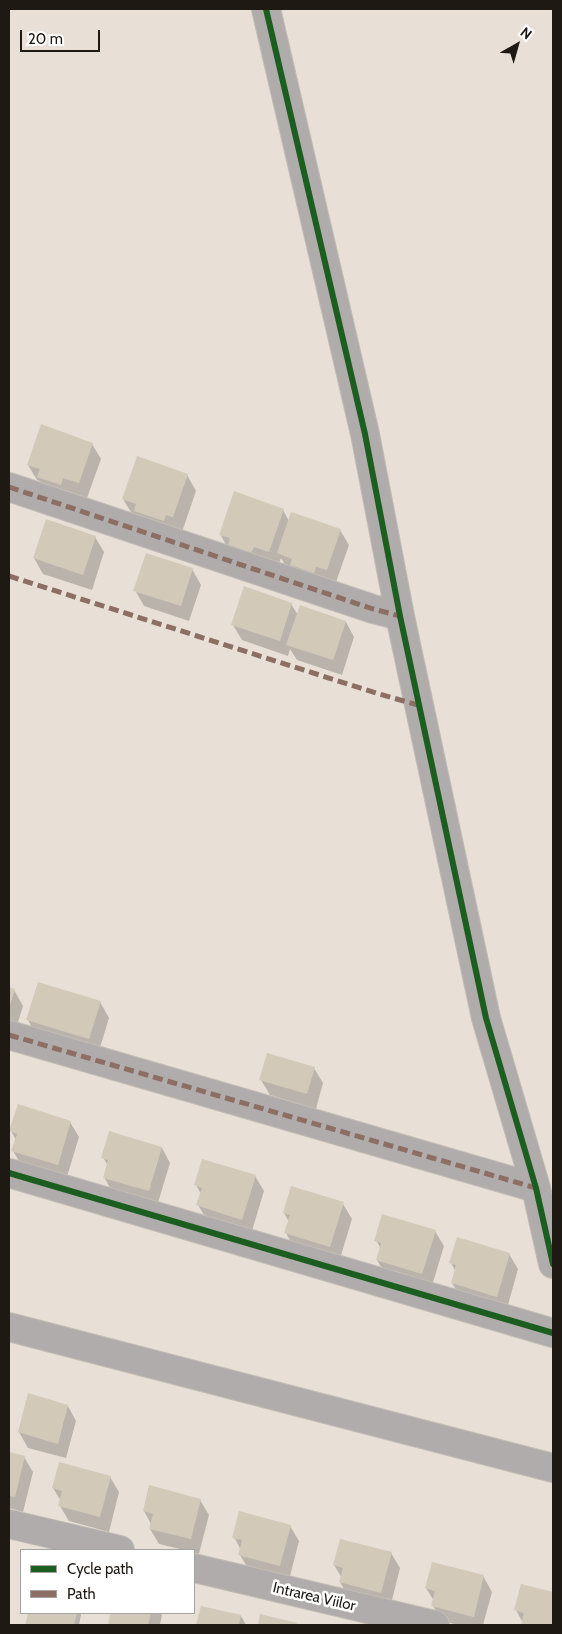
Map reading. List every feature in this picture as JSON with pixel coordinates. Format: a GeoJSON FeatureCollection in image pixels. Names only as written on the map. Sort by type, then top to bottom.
{"type":"FeatureCollection","features":[{"type":"Feature","properties":{"kind":"street"},"geometry":{"type":"LineString","coordinates":[[266,9],[365,434],[400,616],[486,1018],[536,1188],[553,1264]]}},
{"type":"Feature","properties":{"kind":"street"},"geometry":{"type":"LineString","coordinates":[[9,487],[373,609],[400,616]]}},
{"type":"Feature","properties":{"kind":"street"},"geometry":{"type":"LineString","coordinates":[[9,1035],[536,1188]]}},
{"type":"Feature","properties":{"kind":"street"},"geometry":{"type":"LineString","coordinates":[[9,1173],[553,1333]]}},
{"type":"Feature","properties":{"kind":"street"},"geometry":{"type":"LineString","coordinates":[[9,1327],[553,1468]]}},
{"type":"Feature","properties":{"kind":"street"},"geometry":{"type":"LineString","coordinates":[[9,1524],[116,1549]]}},
{"type":"Feature","properties":{"kind":"street","name":"Intrarea Viilor"},"geometry":{"type":"LineString","coordinates":[[195,1568],[435,1625]]}},
{"type":"Feature","properties":{"kind":"building"},"geometry":{"type":"Polygon","coordinates":[[[41,424],[93,443],[79,483],[63,478],[61,485],[37,477],[40,469],[27,465],[41,424]]]}},
{"type":"Feature","properties":{"kind":"building"},"geometry":{"type":"Polygon","coordinates":[[[137,456],[188,474],[173,517],[166,515],[164,521],[134,511],[136,504],[122,499],[137,456]]]}},
{"type":"Feature","properties":{"kind":"building"},"geometry":{"type":"Polygon","coordinates":[[[234,491],[284,509],[269,552],[254,547],[251,553],[228,545],[230,538],[219,535],[234,491]]]}},
{"type":"Feature","properties":{"kind":"building"},"geometry":{"type":"Polygon","coordinates":[[[291,512],[341,529],[327,570],[316,567],[314,573],[290,565],[292,559],[277,553],[291,512]]]}},
{"type":"Feature","properties":{"kind":"building"},"geometry":{"type":"Polygon","coordinates":[[[46,519],[96,536],[83,575],[33,558],[46,519]]]}},
{"type":"Feature","properties":{"kind":"building"},"geometry":{"type":"Polygon","coordinates":[[[146,553],[193,568],[181,606],[133,591],[146,553]]]}},
{"type":"Feature","properties":{"kind":"building"},"geometry":{"type":"Polygon","coordinates":[[[244,586],[292,603],[280,641],[231,625],[244,586]]]}},
{"type":"Feature","properties":{"kind":"building"},"geometry":{"type":"Polygon","coordinates":[[[300,605],[346,621],[333,660],[286,645],[300,605]]]}},
{"type":"Feature","properties":{"kind":"building"},"geometry":{"type":"Polygon","coordinates":[[[38,982],[101,1001],[89,1039],[26,1020],[38,982]]]}},
{"type":"Feature","properties":{"kind":"building"},"geometry":{"type":"Polygon","coordinates":[[[9,987],[15,989],[9,1009],[9,987]]]}},
{"type":"Feature","properties":{"kind":"building"},"geometry":{"type":"Polygon","coordinates":[[[267,1053],[315,1067],[307,1094],[259,1080],[267,1053]]]}},
{"type":"Feature","properties":{"kind":"building"},"geometry":{"type":"Polygon","coordinates":[[[18,1104],[71,1121],[58,1165],[11,1151],[17,1134],[9,1131],[18,1104]]]}},
{"type":"Feature","properties":{"kind":"building"},"geometry":{"type":"Polygon","coordinates":[[[109,1131],[162,1147],[149,1191],[103,1178],[108,1160],[101,1158],[109,1131]]]}},
{"type":"Feature","properties":{"kind":"building"},"geometry":{"type":"Polygon","coordinates":[[[202,1159],[256,1175],[242,1220],[196,1205],[202,1188],[194,1185],[202,1159]]]}},
{"type":"Feature","properties":{"kind":"building"},"geometry":{"type":"Polygon","coordinates":[[[291,1186],[344,1202],[330,1247],[284,1233],[290,1215],[283,1213],[291,1186]]]}},
{"type":"Feature","properties":{"kind":"building"},"geometry":{"type":"Polygon","coordinates":[[[382,1214],[436,1230],[422,1274],[376,1260],[381,1243],[374,1241],[382,1214]]]}},
{"type":"Feature","properties":{"kind":"building"},"geometry":{"type":"Polygon","coordinates":[[[457,1237],[510,1253],[497,1297],[451,1283],[456,1265],[449,1263],[457,1237]]]}},
{"type":"Feature","properties":{"kind":"building"},"geometry":{"type":"Polygon","coordinates":[[[28,1393],[68,1405],[58,1444],[18,1432],[28,1393]]]}},
{"type":"Feature","properties":{"kind":"building"},"geometry":{"type":"Polygon","coordinates":[[[9,1452],[25,1456],[15,1497],[9,1496],[9,1452]]]}},
{"type":"Feature","properties":{"kind":"building"},"geometry":{"type":"Polygon","coordinates":[[[59,1462],[111,1476],[100,1517],[58,1506],[62,1491],[52,1488],[59,1462]]]}},
{"type":"Feature","properties":{"kind":"building"},"geometry":{"type":"Polygon","coordinates":[[[149,1485],[201,1499],[191,1539],[149,1529],[153,1514],[143,1511],[149,1485]]]}},
{"type":"Feature","properties":{"kind":"building"},"geometry":{"type":"Polygon","coordinates":[[[239,1511],[291,1525],[280,1566],[238,1555],[242,1540],[232,1538],[239,1511]]]}},
{"type":"Feature","properties":{"kind":"building"},"geometry":{"type":"Polygon","coordinates":[[[340,1539],[392,1552],[381,1593],[339,1582],[343,1568],[333,1565],[340,1539]]]}},
{"type":"Feature","properties":{"kind":"building"},"geometry":{"type":"Polygon","coordinates":[[[432,1562],[484,1575],[474,1617],[431,1606],[435,1591],[425,1588],[432,1562]]]}},
{"type":"Feature","properties":{"kind":"building"},"geometry":{"type":"Polygon","coordinates":[[[521,1584],[553,1592],[553,1625],[521,1625],[524,1613],[514,1610],[521,1584]]]}},
{"type":"Feature","properties":{"kind":"building"},"geometry":{"type":"Polygon","coordinates":[[[201,1606],[241,1615],[239,1625],[196,1625],[201,1606]]]}},
{"type":"Feature","properties":{"kind":"building"},"geometry":{"type":"Polygon","coordinates":[[[28,1614],[77,1614],[74,1625],[25,1625],[28,1614]]]}},
{"type":"Feature","properties":{"kind":"building"},"geometry":{"type":"Polygon","coordinates":[[[110,1614],[151,1614],[148,1625],[108,1625],[110,1614]]]}},
{"type":"Feature","properties":{"kind":"building"},"geometry":{"type":"Polygon","coordinates":[[[260,1614],[297,1623],[296,1625],[258,1625],[260,1614]]]}},
{"type":"Feature","properties":{"kind":"marked path"},"geometry":{"type":"LineString","coordinates":[[9,487],[373,609],[400,616]]}},
{"type":"Feature","properties":{"kind":"marked path"},"geometry":{"type":"LineString","coordinates":[[9,576],[418,705]]}},
{"type":"Feature","properties":{"kind":"marked path"},"geometry":{"type":"LineString","coordinates":[[9,1035],[536,1188]]}},
{"type":"Feature","properties":{"kind":"cycle path"},"geometry":{"type":"LineString","coordinates":[[266,9],[365,434],[400,616],[486,1018],[536,1188],[553,1264]]}},
{"type":"Feature","properties":{"kind":"cycle path"},"geometry":{"type":"LineString","coordinates":[[9,1173],[553,1333]]}}]}
